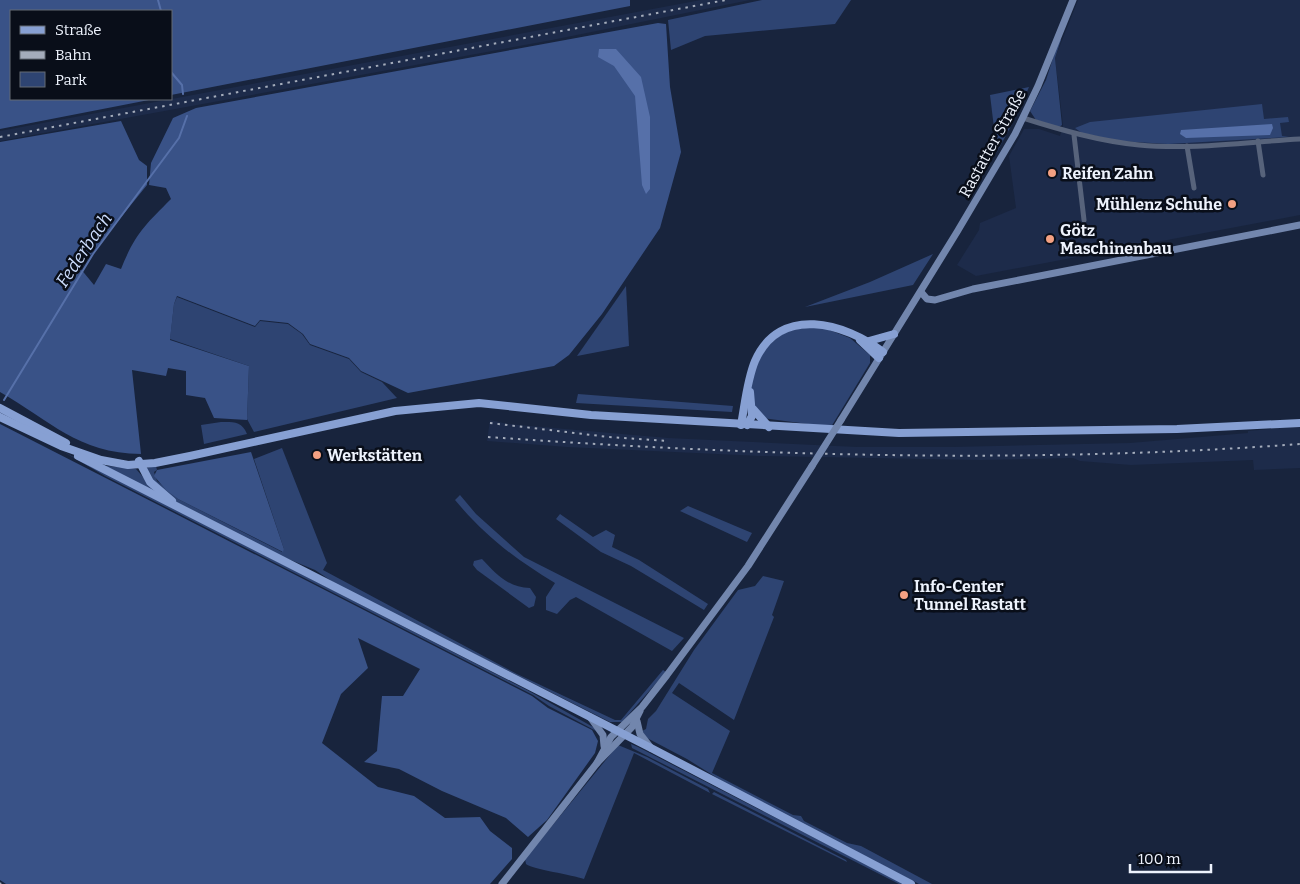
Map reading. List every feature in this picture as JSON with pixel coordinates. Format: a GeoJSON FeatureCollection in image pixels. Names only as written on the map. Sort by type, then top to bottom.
{"type":"FeatureCollection","features":[{"type":"Feature","properties":{"kind":"main road"},"geometry":{"type":"LineString","coordinates":[[744,425],[749,388],[756,361],[763,348],[783,331],[794,326],[817,323],[832,325],[869,342],[881,355]]}},
{"type":"Feature","properties":{"kind":"main road"},"geometry":{"type":"LineString","coordinates":[[869,342],[894,334]]}},
{"type":"Feature","properties":{"kind":"main road"},"geometry":{"type":"LineString","coordinates":[[856,337],[881,355]]}},
{"type":"Feature","properties":{"kind":"main road"},"geometry":{"type":"LineString","coordinates":[[749,388],[753,409],[769,427]]}},
{"type":"Feature","properties":{"kind":"main road"},"geometry":{"type":"LineString","coordinates":[[61,446],[112,463],[139,463],[170,459],[395,411],[442,405],[479,403],[591,414],[769,427],[899,433],[1037,433],[1300,423]]}},
{"type":"Feature","properties":{"kind":"main road"},"geometry":{"type":"LineString","coordinates":[[0,408],[70,445],[102,457],[139,463],[154,486],[183,510]]}},
{"type":"Feature","properties":{"kind":"main road"},"geometry":{"type":"LineString","coordinates":[[744,425],[753,409]]}},
{"type":"Feature","properties":{"kind":"main road"},"geometry":{"type":"LineString","coordinates":[[0,417],[61,446],[651,748],[912,884]]}},
{"type":"Feature","properties":{"kind":"street","name":"Rastatter Straße"},"geometry":{"type":"LineString","coordinates":[[642,707],[748,566],[921,292],[1023,118],[1073,0]]}},
{"type":"Feature","properties":{"kind":"street"},"geometry":{"type":"LineString","coordinates":[[1023,118],[1074,135],[1139,145],[1187,146],[1300,139]]}},
{"type":"Feature","properties":{"kind":"street"},"geometry":{"type":"LineString","coordinates":[[1074,135],[1084,220]]}},
{"type":"Feature","properties":{"kind":"street"},"geometry":{"type":"LineString","coordinates":[[1258,142],[1263,175]]}},
{"type":"Feature","properties":{"kind":"street"},"geometry":{"type":"LineString","coordinates":[[1187,146],[1194,188]]}},
{"type":"Feature","properties":{"kind":"street"},"geometry":{"type":"LineString","coordinates":[[921,292],[940,298],[973,289],[1300,225]]}},
{"type":"Feature","properties":{"kind":"street"},"geometry":{"type":"LineString","coordinates":[[502,884],[597,763],[637,721],[642,707]]}},
{"type":"Feature","properties":{"kind":"street"},"geometry":{"type":"LineString","coordinates":[[597,763],[604,746],[642,707]]}},
{"type":"Feature","properties":{"kind":"street"},"geometry":{"type":"LineString","coordinates":[[590,717],[602,732],[604,746]]}},
{"type":"Feature","properties":{"kind":"street"},"geometry":{"type":"LineString","coordinates":[[637,721],[640,734],[651,748]]}},
{"type":"Feature","properties":{"kind":"shaded area"},"geometry":{"type":"Polygon","coordinates":[[[0,0],[630,0],[630,6],[172,95],[172,10],[10,10],[10,100],[149,100],[0,129],[0,0]]]}},
{"type":"Feature","properties":{"kind":"shaded area"},"geometry":{"type":"Polygon","coordinates":[[[701,0],[750,0],[552,40],[0,141],[0,131],[701,0]]]}},
{"type":"Feature","properties":{"kind":"shaded area"},"geometry":{"type":"Polygon","coordinates":[[[1078,0],[1300,0],[1300,215],[976,276],[957,265],[979,230],[980,223],[1016,208],[1009,156],[1024,129],[1039,129],[1060,136],[1063,125],[1055,58],[1078,0]]]}},
{"type":"Feature","properties":{"kind":"shaded area"},"geometry":{"type":"Polygon","coordinates":[[[658,23],[666,24],[670,87],[681,152],[660,228],[602,314],[569,355],[554,366],[408,393],[361,371],[349,358],[310,344],[303,334],[288,323],[260,320],[255,326],[177,296],[174,304],[170,340],[249,366],[247,420],[214,418],[205,398],[186,395],[186,371],[168,368],[166,376],[132,370],[141,454],[119,452],[99,448],[66,434],[0,392],[0,142],[121,121],[139,160],[147,166],[147,185],[80,268],[94,285],[106,264],[121,269],[136,238],[171,199],[166,188],[149,185],[151,163],[173,118],[196,108],[658,23]]]}},
{"type":"Feature","properties":{"kind":"shaded area"},"geometry":{"type":"Polygon","coordinates":[[[599,49],[616,49],[641,77],[650,117],[650,189],[646,194],[642,185],[635,96],[614,66],[598,57],[599,49]]]}},
{"type":"Feature","properties":{"kind":"shaded area"},"geometry":{"type":"Polygon","coordinates":[[[1272,124],[1273,128],[1270,135],[1186,138],[1180,134],[1181,130],[1272,124]]]}},
{"type":"Feature","properties":{"kind":"shaded area"},"geometry":{"type":"Polygon","coordinates":[[[490,420],[508,424],[668,438],[857,447],[1130,443],[1248,433],[1248,431],[1300,426],[1300,468],[1254,470],[1253,460],[1131,465],[1080,461],[1073,458],[981,460],[760,456],[567,447],[487,441],[490,420]]]}},
{"type":"Feature","properties":{"kind":"shaded area"},"geometry":{"type":"Polygon","coordinates":[[[0,424],[532,696],[548,708],[592,730],[598,741],[595,753],[547,820],[528,837],[506,818],[442,791],[399,769],[364,762],[377,751],[382,696],[403,696],[420,669],[358,638],[368,668],[341,694],[322,743],[378,787],[414,796],[445,818],[480,817],[490,831],[512,848],[512,859],[490,884],[6,884],[0,880],[0,424]]]}},
{"type":"Feature","properties":{"kind":"shaded area"},"geometry":{"type":"Polygon","coordinates":[[[251,452],[284,549],[283,552],[178,499],[166,490],[154,476],[157,470],[251,452]]]}},
{"type":"Feature","properties":{"kind":"green space"},"geometry":{"type":"Polygon","coordinates":[[[762,0],[851,0],[835,24],[705,36],[671,50],[668,20],[762,0]]]}},
{"type":"Feature","properties":{"kind":"green space"},"geometry":{"type":"Polygon","coordinates":[[[1059,39],[1061,40],[1055,58],[1062,125],[1059,127],[1036,120],[1030,111],[1046,80],[1059,39]]]}},
{"type":"Feature","properties":{"kind":"green space"},"geometry":{"type":"Polygon","coordinates":[[[1029,87],[1018,113],[997,152],[990,95],[1029,87]]]}},
{"type":"Feature","properties":{"kind":"green space"},"geometry":{"type":"Polygon","coordinates":[[[1262,104],[1264,119],[1288,117],[1289,122],[1280,123],[1282,136],[1289,137],[1168,144],[1119,141],[1082,133],[1075,128],[1090,122],[1262,104]]]}},
{"type":"Feature","properties":{"kind":"green space"},"geometry":{"type":"Polygon","coordinates":[[[933,254],[913,285],[805,307],[870,282],[933,254]]]}},
{"type":"Feature","properties":{"kind":"green space"},"geometry":{"type":"Polygon","coordinates":[[[626,286],[629,346],[577,356],[626,286]]]}},
{"type":"Feature","properties":{"kind":"green space"},"geometry":{"type":"Polygon","coordinates":[[[177,297],[255,327],[260,321],[288,324],[302,334],[310,345],[349,359],[361,372],[382,382],[397,398],[254,432],[247,419],[249,366],[170,339],[174,304],[177,297]]]}},
{"type":"Feature","properties":{"kind":"green space"},"geometry":{"type":"Polygon","coordinates":[[[819,326],[850,338],[870,355],[870,363],[831,427],[762,418],[753,405],[751,385],[753,374],[763,354],[769,345],[785,333],[819,326]]]}},
{"type":"Feature","properties":{"kind":"green space"},"geometry":{"type":"Polygon","coordinates":[[[578,394],[733,406],[732,412],[576,403],[578,394]]]}},
{"type":"Feature","properties":{"kind":"green space"},"geometry":{"type":"Polygon","coordinates":[[[221,422],[240,424],[247,434],[204,444],[201,425],[221,422]]]}},
{"type":"Feature","properties":{"kind":"green space"},"geometry":{"type":"Polygon","coordinates":[[[282,448],[327,563],[323,570],[517,674],[615,720],[621,720],[663,670],[666,672],[622,722],[610,722],[339,586],[315,570],[281,556],[174,501],[155,485],[146,468],[156,466],[157,470],[154,472],[157,481],[178,499],[282,552],[284,549],[254,459],[282,448]]]}},
{"type":"Feature","properties":{"kind":"green space"},"geometry":{"type":"Polygon","coordinates":[[[59,449],[529,691],[593,727],[596,731],[549,706],[533,695],[105,476],[59,449]]]}},
{"type":"Feature","properties":{"kind":"green space"},"geometry":{"type":"Polygon","coordinates":[[[99,465],[136,469],[157,493],[99,465]]]}},
{"type":"Feature","properties":{"kind":"green space"},"geometry":{"type":"Polygon","coordinates":[[[460,495],[476,514],[524,557],[684,638],[672,651],[576,597],[570,600],[557,614],[546,610],[546,597],[555,583],[514,556],[489,536],[455,500],[460,495]]]}},
{"type":"Feature","properties":{"kind":"green space"},"geometry":{"type":"Polygon","coordinates":[[[688,506],[752,533],[747,542],[680,511],[688,506]]]}},
{"type":"Feature","properties":{"kind":"green space"},"geometry":{"type":"Polygon","coordinates":[[[560,514],[593,537],[606,530],[615,535],[612,547],[639,560],[708,604],[704,610],[631,566],[601,552],[556,519],[560,514]]]}},
{"type":"Feature","properties":{"kind":"green space"},"geometry":{"type":"Polygon","coordinates":[[[482,559],[509,583],[530,588],[536,597],[534,606],[529,608],[477,570],[473,565],[474,561],[482,559]]]}},
{"type":"Feature","properties":{"kind":"green space"},"geometry":{"type":"Polygon","coordinates":[[[763,576],[784,581],[772,615],[774,617],[734,720],[679,683],[672,693],[730,731],[712,773],[793,815],[801,816],[804,821],[847,843],[861,846],[932,884],[919,884],[738,791],[687,759],[647,738],[642,731],[646,729],[648,719],[656,711],[694,650],[738,590],[755,586],[763,576]]]}},
{"type":"Feature","properties":{"kind":"green space"},"geometry":{"type":"Polygon","coordinates":[[[631,744],[904,884],[899,884],[632,748],[631,744]]]}},
{"type":"Feature","properties":{"kind":"green space"},"geometry":{"type":"Polygon","coordinates":[[[618,745],[647,757],[708,789],[710,793],[634,753],[584,879],[526,864],[525,859],[618,745]]]}},
{"type":"Feature","properties":{"kind":"green space"},"geometry":{"type":"Polygon","coordinates":[[[714,792],[846,860],[847,862],[712,794],[714,792]]]}},
{"type":"Feature","properties":{"kind":"waterway","name":"Federbach"},"geometry":{"type":"LineString","coordinates":[[158,0],[161,10]]}},
{"type":"Feature","properties":{"kind":"waterway","name":"Federbach"},"geometry":{"type":"LineString","coordinates":[[172,73],[182,85],[183,94]]}},
{"type":"Feature","properties":{"kind":"waterway","name":"Federbach"},"geometry":{"type":"LineString","coordinates":[[4,400],[93,254],[179,138],[187,116]]}},
{"type":"Feature","properties":{"kind":"railway"},"geometry":{"type":"LineString","coordinates":[[0,137],[726,0]]}},
{"type":"Feature","properties":{"kind":"railway"},"geometry":{"type":"LineString","coordinates":[[490,423],[609,437],[668,441]]}},
{"type":"Feature","properties":{"kind":"railway"},"geometry":{"type":"LineString","coordinates":[[488,437],[589,444],[792,453],[995,456],[1097,454],[1300,444]]}},
{"type":"Feature","properties":{"kind":"place","name":"Reifen Zahn"},"geometry":{"type":"Point","coordinates":[1052,173]}},
{"type":"Feature","properties":{"kind":"place","name":"Mühlenz Schuhe"},"geometry":{"type":"Point","coordinates":[1232,204]}},
{"type":"Feature","properties":{"kind":"place","name":"Götz Maschinenbau"},"geometry":{"type":"Point","coordinates":[1050,239]}},
{"type":"Feature","properties":{"kind":"place","name":"Werkstätten"},"geometry":{"type":"Point","coordinates":[317,455]}},
{"type":"Feature","properties":{"kind":"place","name":"Info-Center Tunnel Rastatt"},"geometry":{"type":"Point","coordinates":[904,595]}}]}
